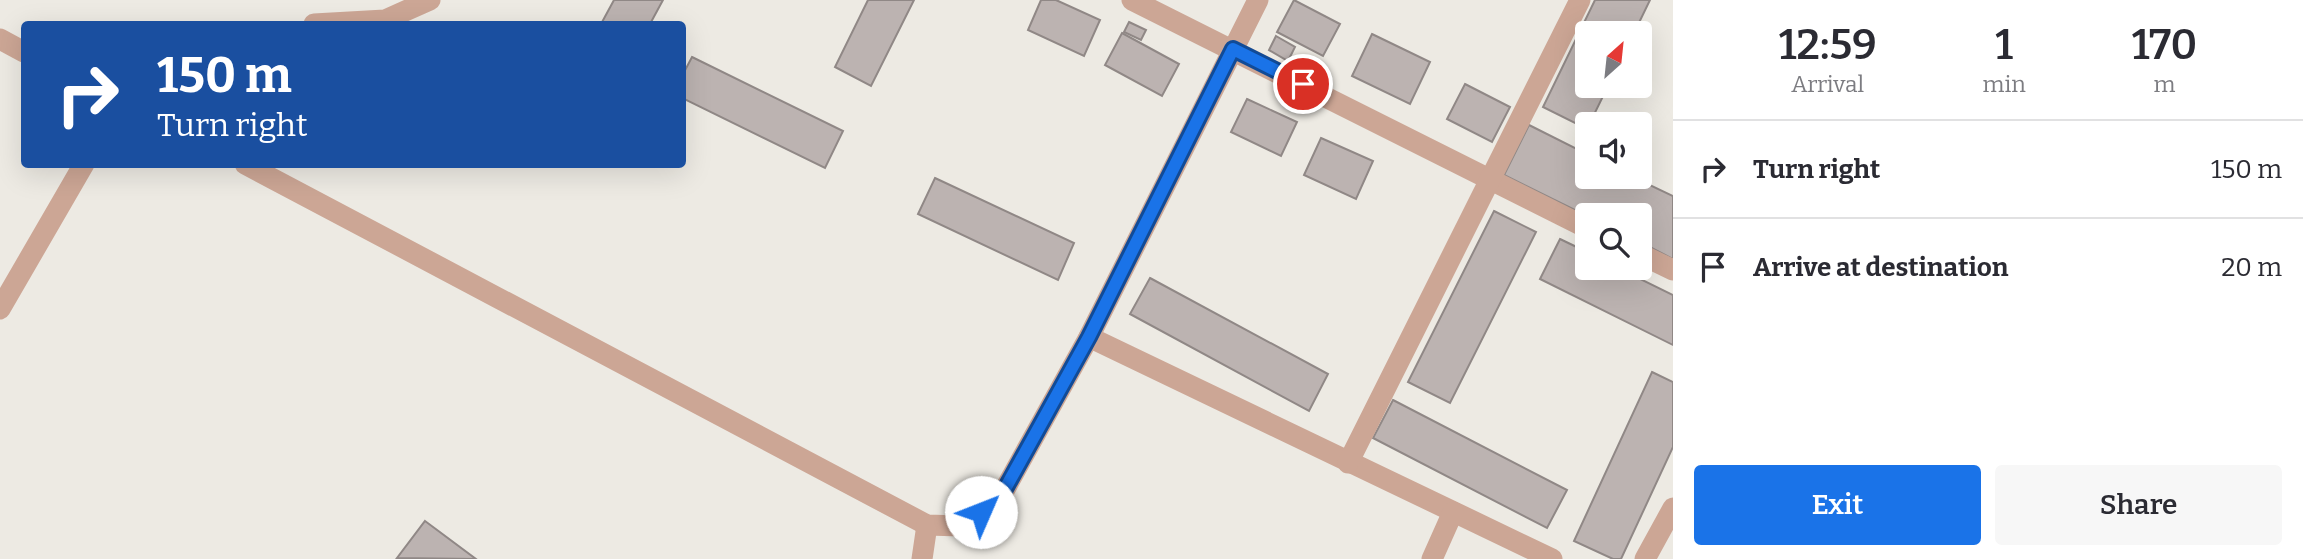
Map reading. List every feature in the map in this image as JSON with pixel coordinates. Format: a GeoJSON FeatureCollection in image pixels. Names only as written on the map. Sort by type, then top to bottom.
{"type":"FeatureCollection","features":[{"type":"Feature","properties":{"kind":"street"},"geometry":{"type":"LineString","coordinates":[[367,21],[385,20],[430,0]]}},
{"type":"Feature","properties":{"kind":"street"},"geometry":{"type":"LineString","coordinates":[[1132,0],[1575,222]]}},
{"type":"Feature","properties":{"kind":"street"},"geometry":{"type":"LineString","coordinates":[[253,168],[927,525],[961,526],[1000,498],[1089,337],[1258,0]]}},
{"type":"Feature","properties":{"kind":"street"},"geometry":{"type":"LineString","coordinates":[[1349,463],[1580,0]]}},
{"type":"Feature","properties":{"kind":"street"},"geometry":{"type":"LineString","coordinates":[[0,40],[21,50]]}},
{"type":"Feature","properties":{"kind":"street"},"geometry":{"type":"LineString","coordinates":[[0,309],[82,168]]}},
{"type":"Feature","properties":{"kind":"street"},"geometry":{"type":"LineString","coordinates":[[1652,260],[1673,270]]}},
{"type":"Feature","properties":{"kind":"street"},"geometry":{"type":"LineString","coordinates":[[1089,337],[1552,559]]}},
{"type":"Feature","properties":{"kind":"street"},"geometry":{"type":"LineString","coordinates":[[1645,559],[1673,508]]}},
{"type":"Feature","properties":{"kind":"street"},"geometry":{"type":"LineString","coordinates":[[1432,559],[1453,512]]}},
{"type":"Feature","properties":{"kind":"street"},"geometry":{"type":"LineString","coordinates":[[922,559],[927,525]]}},
{"type":"Feature","properties":{"kind":"building"},"geometry":{"type":"Polygon","coordinates":[[[614,0],[663,0],[652,21],[603,21],[614,0]]]}},
{"type":"Feature","properties":{"kind":"building"},"geometry":{"type":"Polygon","coordinates":[[[868,0],[914,0],[871,86],[835,67],[868,0]]]}},
{"type":"Feature","properties":{"kind":"building"},"geometry":{"type":"Polygon","coordinates":[[[1041,0],[1056,0],[1100,20],[1084,56],[1028,30],[1041,0]]]}},
{"type":"Feature","properties":{"kind":"building"},"geometry":{"type":"Polygon","coordinates":[[[1294,0],[1340,24],[1323,56],[1277,32],[1294,0]]]}},
{"type":"Feature","properties":{"kind":"building"},"geometry":{"type":"Polygon","coordinates":[[[1595,0],[1650,0],[1640,21],[1585,21],[1595,0]]]}},
{"type":"Feature","properties":{"kind":"building"},"geometry":{"type":"Polygon","coordinates":[[[1129,22],[1146,30],[1141,40],[1124,32],[1129,22]]]}},
{"type":"Feature","properties":{"kind":"building"},"geometry":{"type":"Polygon","coordinates":[[[1122,33],[1179,64],[1162,96],[1105,65],[1122,33]]]}},
{"type":"Feature","properties":{"kind":"building"},"geometry":{"type":"Polygon","coordinates":[[[1372,34],[1430,62],[1410,104],[1352,76],[1372,34]]]}},
{"type":"Feature","properties":{"kind":"building"},"geometry":{"type":"Polygon","coordinates":[[[1276,36],[1295,47],[1288,61],[1269,50],[1276,36]]]}},
{"type":"Feature","properties":{"kind":"building"},"geometry":{"type":"Polygon","coordinates":[[[1575,41],[1575,98],[1602,98],[1595,112],[1575,112],[1575,123],[1543,107],[1575,41]]]}},
{"type":"Feature","properties":{"kind":"building"},"geometry":{"type":"Polygon","coordinates":[[[692,57],[843,131],[825,168],[686,100],[686,68],[692,57]]]}},
{"type":"Feature","properties":{"kind":"building"},"geometry":{"type":"Polygon","coordinates":[[[1465,84],[1510,107],[1492,142],[1447,119],[1465,84]]]}},
{"type":"Feature","properties":{"kind":"building"},"geometry":{"type":"Polygon","coordinates":[[[1247,99],[1297,122],[1281,156],[1231,132],[1247,99]]]}},
{"type":"Feature","properties":{"kind":"building"},"geometry":{"type":"Polygon","coordinates":[[[1529,125],[1575,148],[1575,189],[1652,189],[1652,186],[1673,196],[1673,259],[1652,248],[1652,203],[1575,203],[1575,210],[1504,175],[1529,125]]]}},
{"type":"Feature","properties":{"kind":"building"},"geometry":{"type":"Polygon","coordinates":[[[1321,138],[1373,161],[1356,199],[1304,175],[1321,138]]]}},
{"type":"Feature","properties":{"kind":"building"},"geometry":{"type":"Polygon","coordinates":[[[935,178],[1074,243],[1058,280],[918,214],[935,178]]]}},
{"type":"Feature","properties":{"kind":"building"},"geometry":{"type":"Polygon","coordinates":[[[1494,211],[1536,232],[1450,403],[1408,382],[1494,211]]]}},
{"type":"Feature","properties":{"kind":"building"},"geometry":{"type":"Polygon","coordinates":[[[1560,239],[1575,246],[1575,280],[1642,280],[1673,295],[1673,345],[1540,279],[1560,239]]]}},
{"type":"Feature","properties":{"kind":"building"},"geometry":{"type":"Polygon","coordinates":[[[1150,278],[1328,374],[1309,411],[1130,314],[1150,278]]]}},
{"type":"Feature","properties":{"kind":"building"},"geometry":{"type":"Polygon","coordinates":[[[1652,372],[1673,382],[1673,447],[1621,559],[1613,559],[1574,541],[1652,372]]]}},
{"type":"Feature","properties":{"kind":"building"},"geometry":{"type":"Polygon","coordinates":[[[1393,400],[1567,490],[1547,528],[1373,438],[1393,400]]]}},
{"type":"Feature","properties":{"kind":"building"},"geometry":{"type":"Polygon","coordinates":[[[425,521],[476,559],[397,558],[425,521]]]}},
{"type":"Feature","properties":{"kind":"route"},"geometry":{"type":"LineString","coordinates":[[981,512],[1000,498],[1089,337],[1233,49],[1303,84]]}}]}
